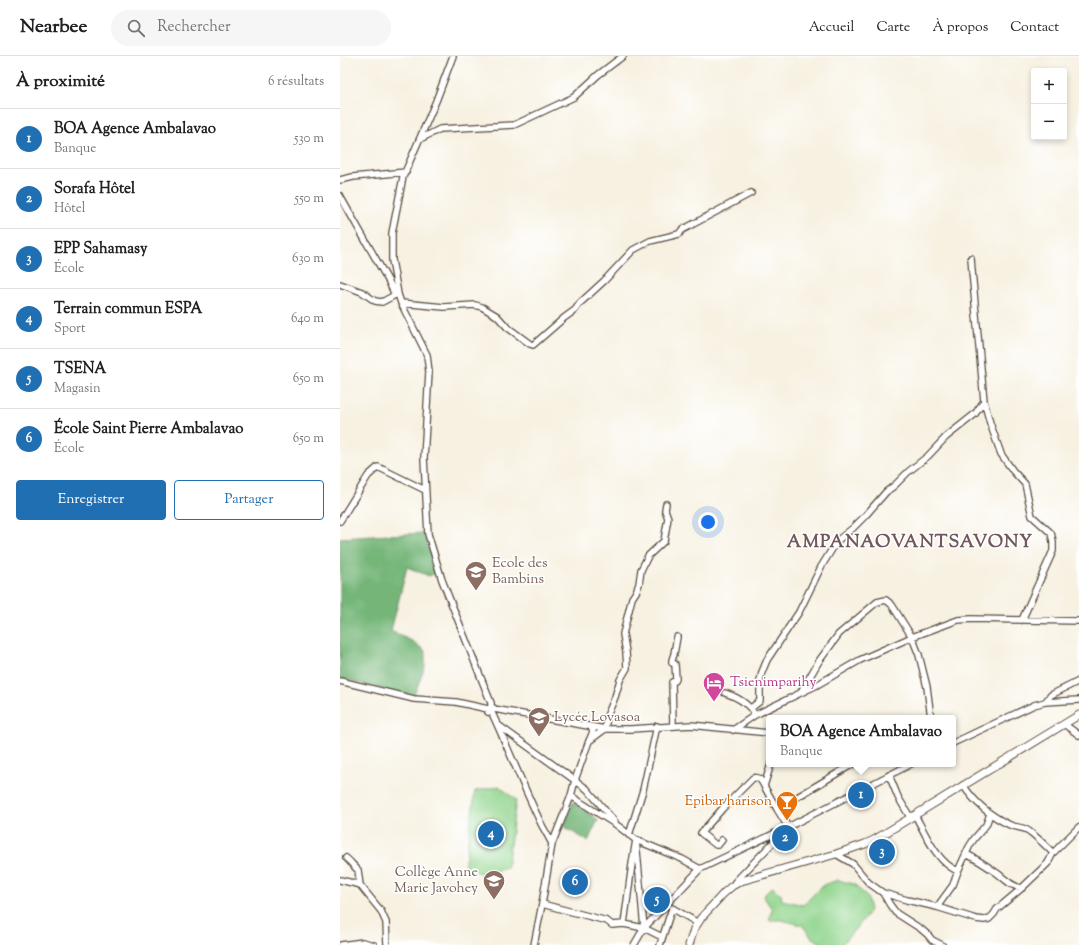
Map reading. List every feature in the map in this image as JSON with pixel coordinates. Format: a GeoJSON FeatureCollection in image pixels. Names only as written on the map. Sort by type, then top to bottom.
{"type":"FeatureCollection","features":[{"type":"Feature","properties":{"kind":"main road"},"geometry":{"type":"LineString","coordinates":[[689,945],[694,929],[698,923],[732,886],[741,881],[836,854],[874,840],[1079,716]]}},
{"type":"Feature","properties":{"kind":"street"},"geometry":{"type":"LineString","coordinates":[[396,294],[392,260],[392,232],[403,178],[436,102],[453,56]]}},
{"type":"Feature","properties":{"kind":"street"},"geometry":{"type":"LineString","coordinates":[[420,139],[440,129],[514,125],[574,97],[598,75],[623,56]]}},
{"type":"Feature","properties":{"kind":"street"},"geometry":{"type":"LineString","coordinates":[[340,180],[353,177],[406,172]]}},
{"type":"Feature","properties":{"kind":"street"},"geometry":{"type":"LineString","coordinates":[[401,303],[444,307],[474,305],[482,306],[497,316],[507,327],[533,345],[575,310],[580,303],[604,281],[633,250],[650,241],[679,234],[682,230],[751,193]]}},
{"type":"Feature","properties":{"kind":"street"},"geometry":{"type":"LineString","coordinates":[[340,196],[401,303],[427,355],[429,372],[424,458],[428,534],[434,556],[448,594],[488,696],[491,710],[539,819],[552,844]]}},
{"type":"Feature","properties":{"kind":"street"},"geometry":{"type":"LineString","coordinates":[[972,258],[984,401],[990,423],[1001,454],[1013,471],[1025,484],[1032,516],[1051,534],[1053,541],[1053,551],[1022,620]]}},
{"type":"Feature","properties":{"kind":"street"},"geometry":{"type":"LineString","coordinates":[[340,284],[362,292],[375,301],[382,302],[396,294]]}},
{"type":"Feature","properties":{"kind":"street"},"geometry":{"type":"LineString","coordinates":[[751,708],[760,701],[760,681],[767,660],[799,612],[821,567],[838,540],[865,516],[886,492],[896,485],[908,472],[975,414],[984,401]]}},
{"type":"Feature","properties":{"kind":"street"},"geometry":{"type":"LineString","coordinates":[[340,521],[368,476],[378,467],[425,490]]}},
{"type":"Feature","properties":{"kind":"street"},"geometry":{"type":"LineString","coordinates":[[589,740],[605,729],[620,680],[627,668],[623,634],[632,598],[639,584],[641,570],[648,556],[664,540],[668,518],[665,510],[666,504]]}},
{"type":"Feature","properties":{"kind":"street"},"geometry":{"type":"LineString","coordinates":[[801,692],[819,661],[839,634],[877,602],[886,600],[892,605],[912,637],[919,655],[927,687],[931,715]]}},
{"type":"Feature","properties":{"kind":"street"},"geometry":{"type":"LineString","coordinates":[[733,730],[755,715],[833,677],[860,660],[912,637],[958,620],[1079,621]]}},
{"type":"Feature","properties":{"kind":"street"},"geometry":{"type":"LineString","coordinates":[[673,726],[672,682],[676,679],[675,664],[672,663],[672,660],[677,637]]}},
{"type":"Feature","properties":{"kind":"street"},"geometry":{"type":"LineString","coordinates":[[341,680],[414,700],[456,702],[491,710],[605,729],[631,729],[657,726],[691,725],[766,733]]}},
{"type":"Feature","properties":{"kind":"street"},"geometry":{"type":"LineString","coordinates":[[1045,702],[1051,695],[1079,681]]}},
{"type":"Feature","properties":{"kind":"street"},"geometry":{"type":"LineString","coordinates":[[724,693],[733,696],[751,708],[755,715]]}},
{"type":"Feature","properties":{"kind":"street"},"geometry":{"type":"LineString","coordinates":[[956,741],[1034,705],[1045,702],[1079,700]]}},
{"type":"Feature","properties":{"kind":"street"},"geometry":{"type":"LineString","coordinates":[[497,724],[587,789],[618,826]]}},
{"type":"Feature","properties":{"kind":"street"},"geometry":{"type":"LineString","coordinates":[[1065,724],[1079,735]]}},
{"type":"Feature","properties":{"kind":"street"},"geometry":{"type":"LineString","coordinates":[[629,835],[642,790],[657,726]]}},
{"type":"Feature","properties":{"kind":"street"},"geometry":{"type":"LineString","coordinates":[[534,945],[552,844],[571,796],[575,780],[593,731],[591,727]]}},
{"type":"Feature","properties":{"kind":"street"},"geometry":{"type":"LineString","coordinates":[[764,786],[770,767]]}},
{"type":"Feature","properties":{"kind":"street"},"geometry":{"type":"LineString","coordinates":[[777,809],[848,767]]}},
{"type":"Feature","properties":{"kind":"street"},"geometry":{"type":"LineString","coordinates":[[634,945],[644,928],[700,870],[904,767]]}},
{"type":"Feature","properties":{"kind":"street"},"geometry":{"type":"LineString","coordinates":[[889,774],[898,797],[933,848],[951,868],[958,871]]}},
{"type":"Feature","properties":{"kind":"street"},"geometry":{"type":"LineString","coordinates":[[722,840],[718,845],[716,845],[701,833],[752,778],[756,777],[762,782],[788,826]]}},
{"type":"Feature","properties":{"kind":"street"},"geometry":{"type":"LineString","coordinates":[[963,785],[978,804],[990,814],[1011,825],[1026,829],[1053,853]]}},
{"type":"Feature","properties":{"kind":"street"},"geometry":{"type":"LineString","coordinates":[[571,796],[618,826],[636,840],[682,859],[700,870]]}},
{"type":"Feature","properties":{"kind":"street"},"geometry":{"type":"LineString","coordinates":[[937,907],[953,885],[966,854],[974,839],[986,825],[990,814]]}},
{"type":"Feature","properties":{"kind":"street"},"geometry":{"type":"LineString","coordinates":[[732,886],[788,826]]}},
{"type":"Feature","properties":{"kind":"street"},"geometry":{"type":"LineString","coordinates":[[883,894],[984,920],[994,914],[997,909],[1048,863],[1053,853],[1079,827]]}},
{"type":"Feature","properties":{"kind":"street"},"geometry":{"type":"LineString","coordinates":[[624,924],[636,840]]}},
{"type":"Feature","properties":{"kind":"street"},"geometry":{"type":"LineString","coordinates":[[636,840],[644,928]]}},
{"type":"Feature","properties":{"kind":"street"},"geometry":{"type":"LineString","coordinates":[[836,854],[852,864],[869,883],[883,894],[896,913],[921,929],[932,940],[942,945]]}},
{"type":"Feature","properties":{"kind":"street"},"geometry":{"type":"LineString","coordinates":[[966,854],[1016,887],[1022,888]]}},
{"type":"Feature","properties":{"kind":"street"},"geometry":{"type":"LineString","coordinates":[[346,858],[358,870],[360,885],[380,911],[386,922],[388,945]]}},
{"type":"Feature","properties":{"kind":"street"},"geometry":{"type":"LineString","coordinates":[[748,868],[751,879]]}},
{"type":"Feature","properties":{"kind":"street"},"geometry":{"type":"LineString","coordinates":[[340,880],[360,885]]}},
{"type":"Feature","properties":{"kind":"street"},"geometry":{"type":"LineString","coordinates":[[667,903],[672,908],[698,923]]}},
{"type":"Feature","properties":{"kind":"street"},"geometry":{"type":"LineString","coordinates":[[542,904],[607,921],[612,925],[624,924],[644,928],[662,937]]}},
{"type":"Feature","properties":{"kind":"street"},"geometry":{"type":"LineString","coordinates":[[660,945],[672,908]]}},
{"type":"Feature","properties":{"kind":"street"},"geometry":{"type":"LineString","coordinates":[[341,945],[363,942],[374,945]]}},
{"type":"Feature","properties":{"kind":"green space"},"geometry":{"type":"Polygon","coordinates":[[[423,533],[438,572],[429,576],[407,567],[391,631],[414,642],[425,651],[425,667],[413,698],[340,678],[340,538],[423,533]]]}},
{"type":"Feature","properties":{"kind":"green space"},"geometry":{"type":"Polygon","coordinates":[[[499,786],[516,800],[507,868],[484,874],[464,868],[475,791],[499,786]]]}},
{"type":"Feature","properties":{"kind":"green space"},"geometry":{"type":"Polygon","coordinates":[[[573,802],[598,820],[588,841],[564,827],[573,802]]]}},
{"type":"Feature","properties":{"kind":"green space"},"geometry":{"type":"Polygon","coordinates":[[[838,880],[854,884],[867,897],[870,910],[841,945],[825,945],[812,938],[802,925],[781,920],[769,920],[772,909],[763,896],[772,887],[781,894],[782,900],[803,905],[823,885],[838,880]]]}},
{"type":"Feature","properties":{"kind":"place","name":"Ecole des Bambins"},"geometry":{"type":"Point","coordinates":[476,592]}},
{"type":"Feature","properties":{"kind":"place","name":"Tsienimparihy"},"geometry":{"type":"Point","coordinates":[714,702]}},
{"type":"Feature","properties":{"kind":"place","name":"Lycée Lovasoa"},"geometry":{"type":"Point","coordinates":[539,738]}},
{"type":"Feature","properties":{"kind":"place","name":"BOA Agence Ambalavao"},"geometry":{"type":"Point","coordinates":[861,795]}},
{"type":"Feature","properties":{"kind":"place","name":"Epibar harison"},"geometry":{"type":"Point","coordinates":[787,822]}},
{"type":"Feature","properties":{"kind":"place","name":"Terrain commun ESPA"},"geometry":{"type":"Point","coordinates":[491,834]}},
{"type":"Feature","properties":{"kind":"place","name":"Sorafa Hôtel"},"geometry":{"type":"Point","coordinates":[785,838]}},
{"type":"Feature","properties":{"kind":"place","name":"EPP Sahamasy"},"geometry":{"type":"Point","coordinates":[882,852]}},
{"type":"Feature","properties":{"kind":"place","name":"École Saint Pierre Ambalavao"},"geometry":{"type":"Point","coordinates":[575,882]}},
{"type":"Feature","properties":{"kind":"place","name":"Collège Anne Marie Javohey"},"geometry":{"type":"Point","coordinates":[494,900]}},
{"type":"Feature","properties":{"kind":"place","name":"TSENA"},"geometry":{"type":"Point","coordinates":[657,900]}},
{"type":"Feature","properties":{"kind":"district","name":"AMPANAOVANTSAVONY"},"geometry":{"type":"Point","coordinates":[910,543]}}]}
